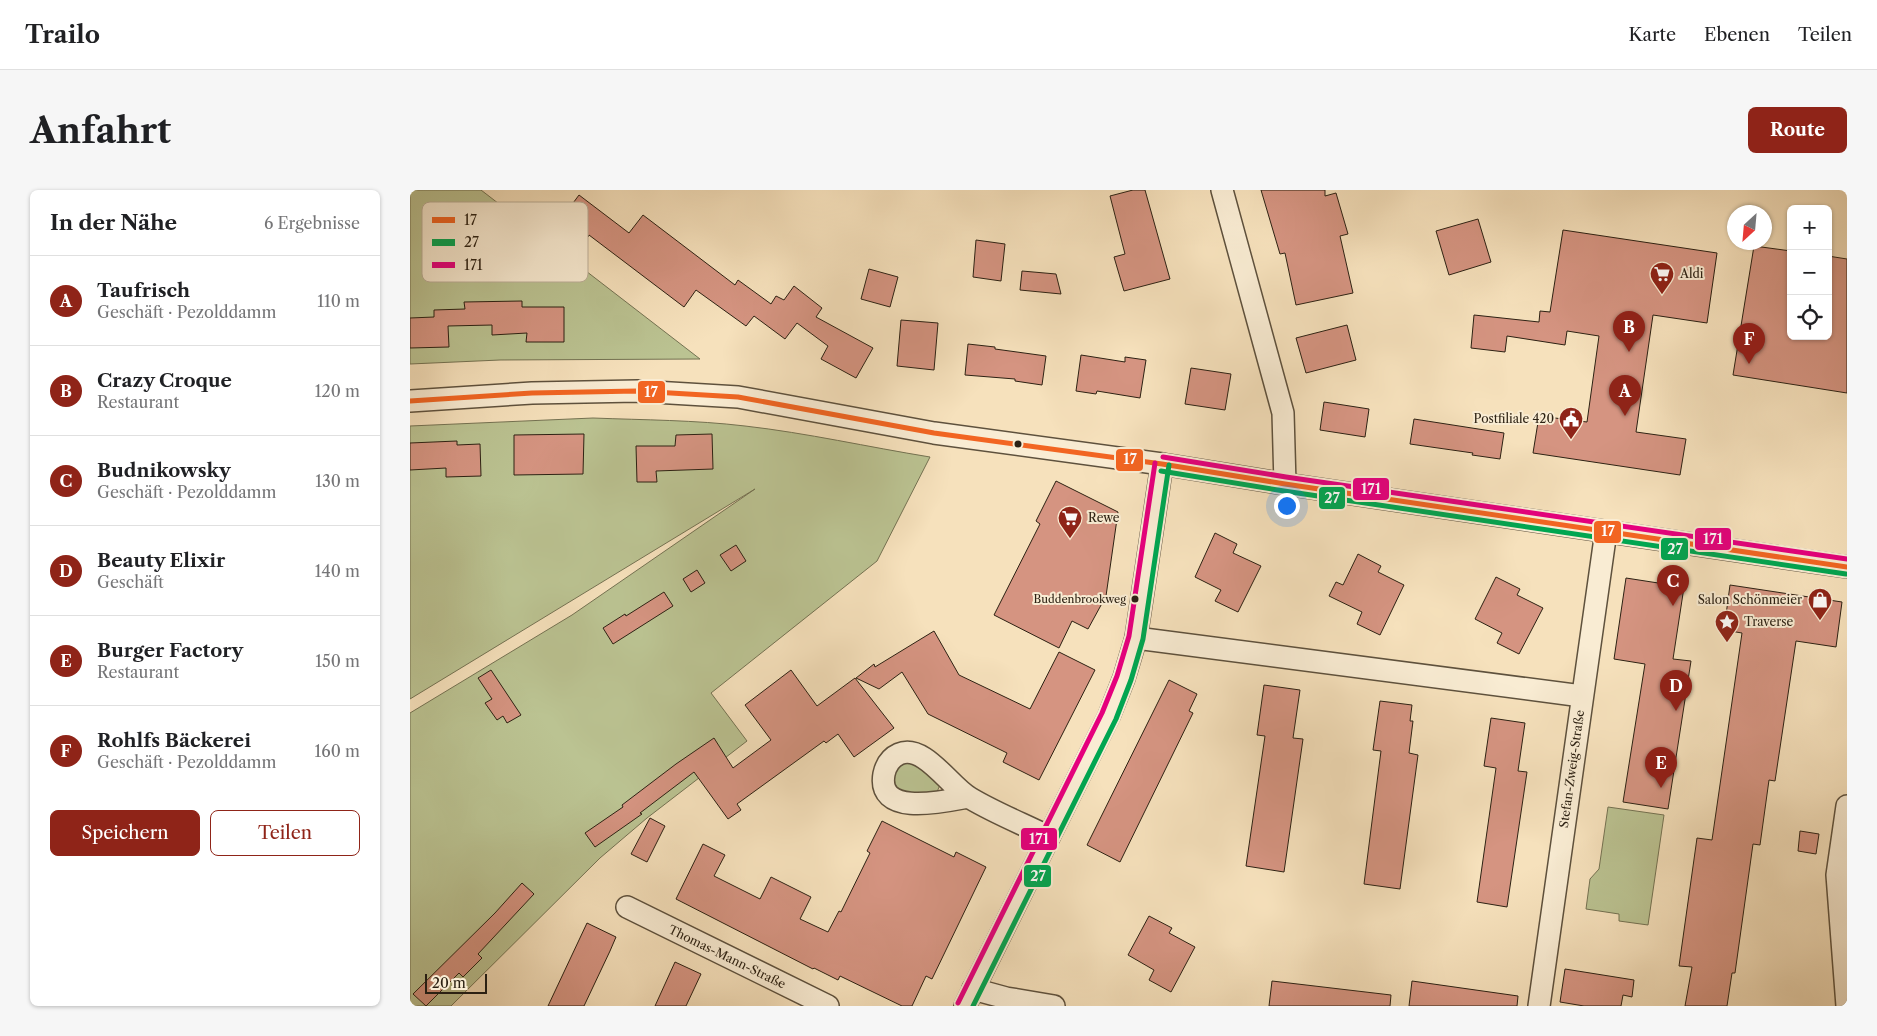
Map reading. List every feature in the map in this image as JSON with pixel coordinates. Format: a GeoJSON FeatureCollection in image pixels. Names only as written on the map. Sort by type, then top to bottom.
{"type":"FeatureCollection","features":[{"type":"Feature","properties":{"kind":"street"},"geometry":{"type":"LineString","coordinates":[[1222,190],[1283,413],[1285,484]]}},
{"type":"Feature","properties":{"kind":"street"},"geometry":{"type":"LineString","coordinates":[[410,401],[532,393],[637,391],[738,397],[934,433],[1162,464],[1847,567]]}},
{"type":"Feature","properties":{"kind":"street"},"geometry":{"type":"LineString","coordinates":[[1054,1006],[1006,998],[969,997],[1108,716],[1124,678],[1136,638],[1162,464]]}},
{"type":"Feature","properties":{"kind":"street","name":"Stefan-Zweig-Straße"},"geometry":{"type":"LineString","coordinates":[[1539,1006],[1606,531]]}},
{"type":"Feature","properties":{"kind":"street"},"geometry":{"type":"LineString","coordinates":[[1136,638],[1582,696]]}},
{"type":"Feature","properties":{"kind":"street"},"geometry":{"type":"LineString","coordinates":[[968,797],[1049,837]]}},
{"type":"Feature","properties":{"kind":"street"},"geometry":{"type":"LineString","coordinates":[[1847,806],[1837,875],[1847,1006]]}},
{"type":"Feature","properties":{"kind":"street","name":"Thomas-Mann-Straße"},"geometry":{"type":"LineString","coordinates":[[627,907],[828,1006]]}},
{"type":"Feature","properties":{"kind":"green space"},"geometry":{"type":"Polygon","coordinates":[[[410,190],[481,190],[497,202],[422,202],[422,282],[588,282],[588,273],[700,359],[500,360],[410,364],[410,190]]]}},
{"type":"Feature","properties":{"kind":"green space"},"geometry":{"type":"Polygon","coordinates":[[[593,418],[688,421],[745,426],[814,436],[930,457],[877,561],[711,693],[747,741],[647,818],[600,858],[451,1006],[410,1006],[410,713],[572,615],[755,489],[410,699],[410,426],[593,418]]]}},
{"type":"Feature","properties":{"kind":"green space"},"geometry":{"type":"Polygon","coordinates":[[[904,761],[918,763],[940,785],[936,794],[901,795],[892,784],[895,771],[904,761]]]}},
{"type":"Feature","properties":{"kind":"green space"},"geometry":{"type":"Polygon","coordinates":[[[1608,807],[1664,815],[1648,925],[1619,921],[1619,914],[1586,909],[1590,879],[1599,869],[1608,807]]]}},
{"type":"Feature","properties":{"kind":"building"},"geometry":{"type":"Polygon","coordinates":[[[1133,190],[1145,190],[1170,279],[1124,291],[1114,257],[1125,254],[1110,196],[1133,190]]]}},
{"type":"Feature","properties":{"kind":"building"},"geometry":{"type":"Polygon","coordinates":[[[1261,190],[1325,190],[1325,196],[1336,193],[1348,234],[1340,236],[1353,293],[1296,305],[1285,253],[1280,254],[1261,190]]]}},
{"type":"Feature","properties":{"kind":"building"},"geometry":{"type":"Polygon","coordinates":[[[579,195],[629,233],[643,215],[735,285],[738,280],[771,304],[776,296],[784,300],[794,286],[822,308],[816,317],[873,348],[856,378],[821,359],[828,346],[797,323],[785,339],[754,316],[746,326],[696,290],[684,307],[589,235],[588,237],[588,202],[574,202],[579,195]]]}},
{"type":"Feature","properties":{"kind":"building"},"geometry":{"type":"Polygon","coordinates":[[[1478,219],[1491,262],[1449,275],[1436,231],[1478,219]]]}},
{"type":"Feature","properties":{"kind":"building"},"geometry":{"type":"Polygon","coordinates":[[[1563,230],[1717,253],[1707,323],[1653,315],[1636,432],[1686,439],[1680,475],[1533,453],[1539,416],[1587,422],[1599,336],[1567,331],[1565,345],[1507,336],[1505,352],[1471,348],[1474,315],[1539,322],[1540,311],[1550,312],[1563,230]]]}},
{"type":"Feature","properties":{"kind":"building"},"geometry":{"type":"Polygon","coordinates":[[[976,240],[1005,244],[1001,281],[973,277],[976,240]]]}},
{"type":"Feature","properties":{"kind":"building"},"geometry":{"type":"Polygon","coordinates":[[[1772,248],[1787,250],[1787,340],[1832,340],[1832,257],[1847,259],[1847,393],[1733,375],[1753,250],[1772,250],[1772,248]]]}},
{"type":"Feature","properties":{"kind":"building"},"geometry":{"type":"Polygon","coordinates":[[[869,269],[898,277],[890,307],[861,299],[869,269]]]}},
{"type":"Feature","properties":{"kind":"building"},"geometry":{"type":"Polygon","coordinates":[[[1022,271],[1056,274],[1061,294],[1020,290],[1022,271]]]}},
{"type":"Feature","properties":{"kind":"building"},"geometry":{"type":"Polygon","coordinates":[[[522,301],[522,307],[564,307],[564,342],[526,342],[527,333],[492,335],[492,325],[448,326],[449,347],[410,348],[410,318],[434,317],[434,310],[465,309],[464,302],[522,301]]]}},
{"type":"Feature","properties":{"kind":"building"},"geometry":{"type":"Polygon","coordinates":[[[901,320],[938,323],[934,370],[897,366],[901,320]]]}},
{"type":"Feature","properties":{"kind":"building"},"geometry":{"type":"Polygon","coordinates":[[[1347,325],[1356,360],[1306,373],[1296,338],[1347,325]]]}},
{"type":"Feature","properties":{"kind":"building"},"geometry":{"type":"Polygon","coordinates":[[[968,344],[1046,356],[1042,385],[1015,381],[1015,379],[965,375],[968,344]]]}},
{"type":"Feature","properties":{"kind":"building"},"geometry":{"type":"Polygon","coordinates":[[[1081,355],[1125,362],[1125,357],[1146,360],[1140,398],[1097,391],[1096,394],[1076,391],[1081,355]]]}},
{"type":"Feature","properties":{"kind":"building"},"geometry":{"type":"Polygon","coordinates":[[[1191,368],[1231,374],[1225,410],[1185,404],[1191,368]]]}},
{"type":"Feature","properties":{"kind":"building"},"geometry":{"type":"Polygon","coordinates":[[[1324,402],[1369,409],[1365,437],[1320,430],[1324,402]]]}},
{"type":"Feature","properties":{"kind":"building"},"geometry":{"type":"Polygon","coordinates":[[[1414,419],[1504,433],[1500,459],[1410,444],[1414,419]]]}},
{"type":"Feature","properties":{"kind":"building"},"geometry":{"type":"Polygon","coordinates":[[[584,434],[583,474],[514,475],[514,435],[584,434]]]}},
{"type":"Feature","properties":{"kind":"building"},"geometry":{"type":"Polygon","coordinates":[[[712,434],[713,469],[656,471],[657,482],[637,482],[636,446],[675,446],[676,435],[712,434]]]}},
{"type":"Feature","properties":{"kind":"building"},"geometry":{"type":"Polygon","coordinates":[[[457,441],[457,445],[480,444],[481,476],[446,477],[446,468],[410,470],[410,443],[457,441]]]}},
{"type":"Feature","properties":{"kind":"building"},"geometry":{"type":"Polygon","coordinates":[[[1056,481],[1118,512],[1106,596],[1088,629],[1072,621],[1059,648],[994,615],[1040,524],[1036,521],[1056,481]]]}},
{"type":"Feature","properties":{"kind":"building"},"geometry":{"type":"Polygon","coordinates":[[[1215,533],[1237,544],[1233,553],[1261,566],[1238,612],[1215,601],[1221,590],[1195,577],[1215,533]]]}},
{"type":"Feature","properties":{"kind":"building"},"geometry":{"type":"Polygon","coordinates":[[[736,545],[746,561],[731,571],[720,555],[736,545]]]}},
{"type":"Feature","properties":{"kind":"building"},"geometry":{"type":"Polygon","coordinates":[[[1358,554],[1381,566],[1378,572],[1404,585],[1380,635],[1357,624],[1362,612],[1329,596],[1336,582],[1343,585],[1358,554]]]}},
{"type":"Feature","properties":{"kind":"building"},"geometry":{"type":"Polygon","coordinates":[[[697,570],[705,583],[691,592],[683,579],[697,570]]]}},
{"type":"Feature","properties":{"kind":"building"},"geometry":{"type":"Polygon","coordinates":[[[1496,577],[1520,589],[1517,595],[1543,608],[1519,654],[1497,643],[1502,633],[1475,619],[1496,577]]]}},
{"type":"Feature","properties":{"kind":"building"},"geometry":{"type":"Polygon","coordinates":[[[1626,578],[1684,587],[1673,659],[1691,661],[1668,809],[1623,802],[1645,664],[1614,659],[1626,578]]]}},
{"type":"Feature","properties":{"kind":"building"},"geometry":{"type":"Polygon","coordinates":[[[1730,585],[1842,602],[1836,647],[1796,641],[1775,781],[1769,780],[1760,845],[1753,844],[1735,973],[1732,973],[1727,1006],[1685,1006],[1692,967],[1679,966],[1697,838],[1712,840],[1742,633],[1724,630],[1730,585]]]}},
{"type":"Feature","properties":{"kind":"building"},"geometry":{"type":"Polygon","coordinates":[[[664,592],[673,606],[613,644],[603,628],[664,592]]]}},
{"type":"Feature","properties":{"kind":"building"},"geometry":{"type":"Polygon","coordinates":[[[934,631],[959,675],[1030,709],[1059,652],[1095,670],[1039,780],[1003,762],[1007,753],[928,714],[902,672],[879,689],[856,678],[874,664],[875,667],[934,631]]]}},
{"type":"Feature","properties":{"kind":"building"},"geometry":{"type":"Polygon","coordinates":[[[491,670],[521,715],[507,723],[503,716],[497,720],[485,703],[492,699],[478,678],[491,670]]]}},
{"type":"Feature","properties":{"kind":"building"},"geometry":{"type":"Polygon","coordinates":[[[791,670],[817,706],[855,678],[894,728],[854,757],[838,734],[826,743],[824,741],[737,804],[741,810],[728,819],[694,772],[640,813],[642,814],[595,847],[585,833],[623,807],[622,805],[676,764],[714,738],[733,768],[771,740],[745,705],[791,670]]]}},
{"type":"Feature","properties":{"kind":"building"},"geometry":{"type":"Polygon","coordinates":[[[1169,680],[1197,694],[1189,711],[1193,713],[1120,862],[1087,845],[1169,680]]]}},
{"type":"Feature","properties":{"kind":"building"},"geometry":{"type":"Polygon","coordinates":[[[1264,685],[1300,690],[1293,738],[1303,739],[1284,872],[1246,866],[1265,736],[1257,735],[1264,685]]]}},
{"type":"Feature","properties":{"kind":"building"},"geometry":{"type":"Polygon","coordinates":[[[1380,701],[1412,705],[1410,721],[1413,721],[1409,753],[1418,755],[1400,889],[1364,884],[1381,751],[1373,750],[1380,701]]]}},
{"type":"Feature","properties":{"kind":"building"},"geometry":{"type":"Polygon","coordinates":[[[1491,718],[1525,723],[1518,771],[1527,772],[1507,907],[1477,902],[1496,768],[1484,766],[1491,718]]]}},
{"type":"Feature","properties":{"kind":"building"},"geometry":{"type":"Polygon","coordinates":[[[650,818],[665,826],[647,862],[631,854],[650,818]]]}},
{"type":"Feature","properties":{"kind":"building"},"geometry":{"type":"Polygon","coordinates":[[[882,821],[954,857],[956,852],[986,867],[932,979],[926,976],[912,1006],[902,1006],[840,976],[838,980],[813,969],[676,899],[703,844],[725,855],[714,876],[760,899],[771,877],[811,897],[800,919],[828,932],[839,911],[841,912],[870,853],[867,851],[882,821]]]}},
{"type":"Feature","properties":{"kind":"building"},"geometry":{"type":"Polygon","coordinates":[[[1800,831],[1819,834],[1816,854],[1798,851],[1800,831]]]}},
{"type":"Feature","properties":{"kind":"building"},"geometry":{"type":"Polygon","coordinates":[[[522,883],[534,894],[478,954],[482,958],[463,977],[459,973],[426,1006],[413,994],[495,913],[522,883]]]}},
{"type":"Feature","properties":{"kind":"building"},"geometry":{"type":"Polygon","coordinates":[[[1149,916],[1172,928],[1169,933],[1195,947],[1171,992],[1149,980],[1154,970],[1128,955],[1149,916]]]}},
{"type":"Feature","properties":{"kind":"building"},"geometry":{"type":"Polygon","coordinates":[[[587,923],[616,937],[610,951],[584,1006],[548,1006],[587,923]]]}},
{"type":"Feature","properties":{"kind":"building"},"geometry":{"type":"Polygon","coordinates":[[[675,962],[701,974],[686,1006],[655,1006],[675,962]]]}},
{"type":"Feature","properties":{"kind":"building"},"geometry":{"type":"Polygon","coordinates":[[[1565,969],[1634,980],[1632,997],[1623,995],[1621,1006],[1584,1006],[1560,1002],[1565,969]]]}},
{"type":"Feature","properties":{"kind":"building"},"geometry":{"type":"Polygon","coordinates":[[[1272,981],[1391,995],[1390,1006],[1269,1006],[1272,981]]]}},
{"type":"Feature","properties":{"kind":"building"},"geometry":{"type":"Polygon","coordinates":[[[1412,981],[1518,996],[1517,1006],[1409,1006],[1412,981]]]}},
{"type":"Feature","properties":{"kind":"transit line","name":"17"},"geometry":{"type":"LineString","coordinates":[[410,401],[532,393],[637,391],[738,397],[934,433],[1162,464],[1847,567]]}},
{"type":"Feature","properties":{"kind":"transit line","name":"171"},"geometry":{"type":"LineString","coordinates":[[1163,457],[1286,477],[1847,559]]}},
{"type":"Feature","properties":{"kind":"transit line","name":"171"},"geometry":{"type":"LineString","coordinates":[[958,1003],[1102,713],[1117,676],[1129,636],[1155,463]]}},
{"type":"Feature","properties":{"kind":"transit line","name":"27"},"geometry":{"type":"LineString","coordinates":[[973,1006],[1116,719],[1131,680],[1143,639],[1169,465]]}},
{"type":"Feature","properties":{"kind":"transit line","name":"27"},"geometry":{"type":"LineString","coordinates":[[1161,471],[1846,574]]}},
{"type":"Feature","properties":{"kind":"place","name":"Aldi"},"geometry":{"type":"Point","coordinates":[1662,295]}},
{"type":"Feature","properties":{"kind":"place","name":"Crazy Croque"},"geometry":{"type":"Point","coordinates":[1629,352]}},
{"type":"Feature","properties":{"kind":"place","name":"Rohlfs Bäckerei"},"geometry":{"type":"Point","coordinates":[1749,364]}},
{"type":"Feature","properties":{"kind":"place","name":"Taufrisch"},"geometry":{"type":"Point","coordinates":[1625,416]}},
{"type":"Feature","properties":{"kind":"place","name":"Postfiliale 420"},"geometry":{"type":"Point","coordinates":[1571,440]}},
{"type":"Feature","properties":{"kind":"place","name":"Rewe"},"geometry":{"type":"Point","coordinates":[1070,539]}},
{"type":"Feature","properties":{"kind":"place","name":"Buddenbrookweg"},"geometry":{"type":"Point","coordinates":[1135,599]}},
{"type":"Feature","properties":{"kind":"place","name":"Budnikowsky"},"geometry":{"type":"Point","coordinates":[1673,606]}},
{"type":"Feature","properties":{"kind":"place","name":"Salon Schönmeier"},"geometry":{"type":"Point","coordinates":[1820,621]}},
{"type":"Feature","properties":{"kind":"place","name":"Traverse"},"geometry":{"type":"Point","coordinates":[1727,643]}},
{"type":"Feature","properties":{"kind":"place","name":"Beauty Elixir"},"geometry":{"type":"Point","coordinates":[1676,711]}},
{"type":"Feature","properties":{"kind":"place","name":"Burger Factory"},"geometry":{"type":"Point","coordinates":[1661,788]}}]}
